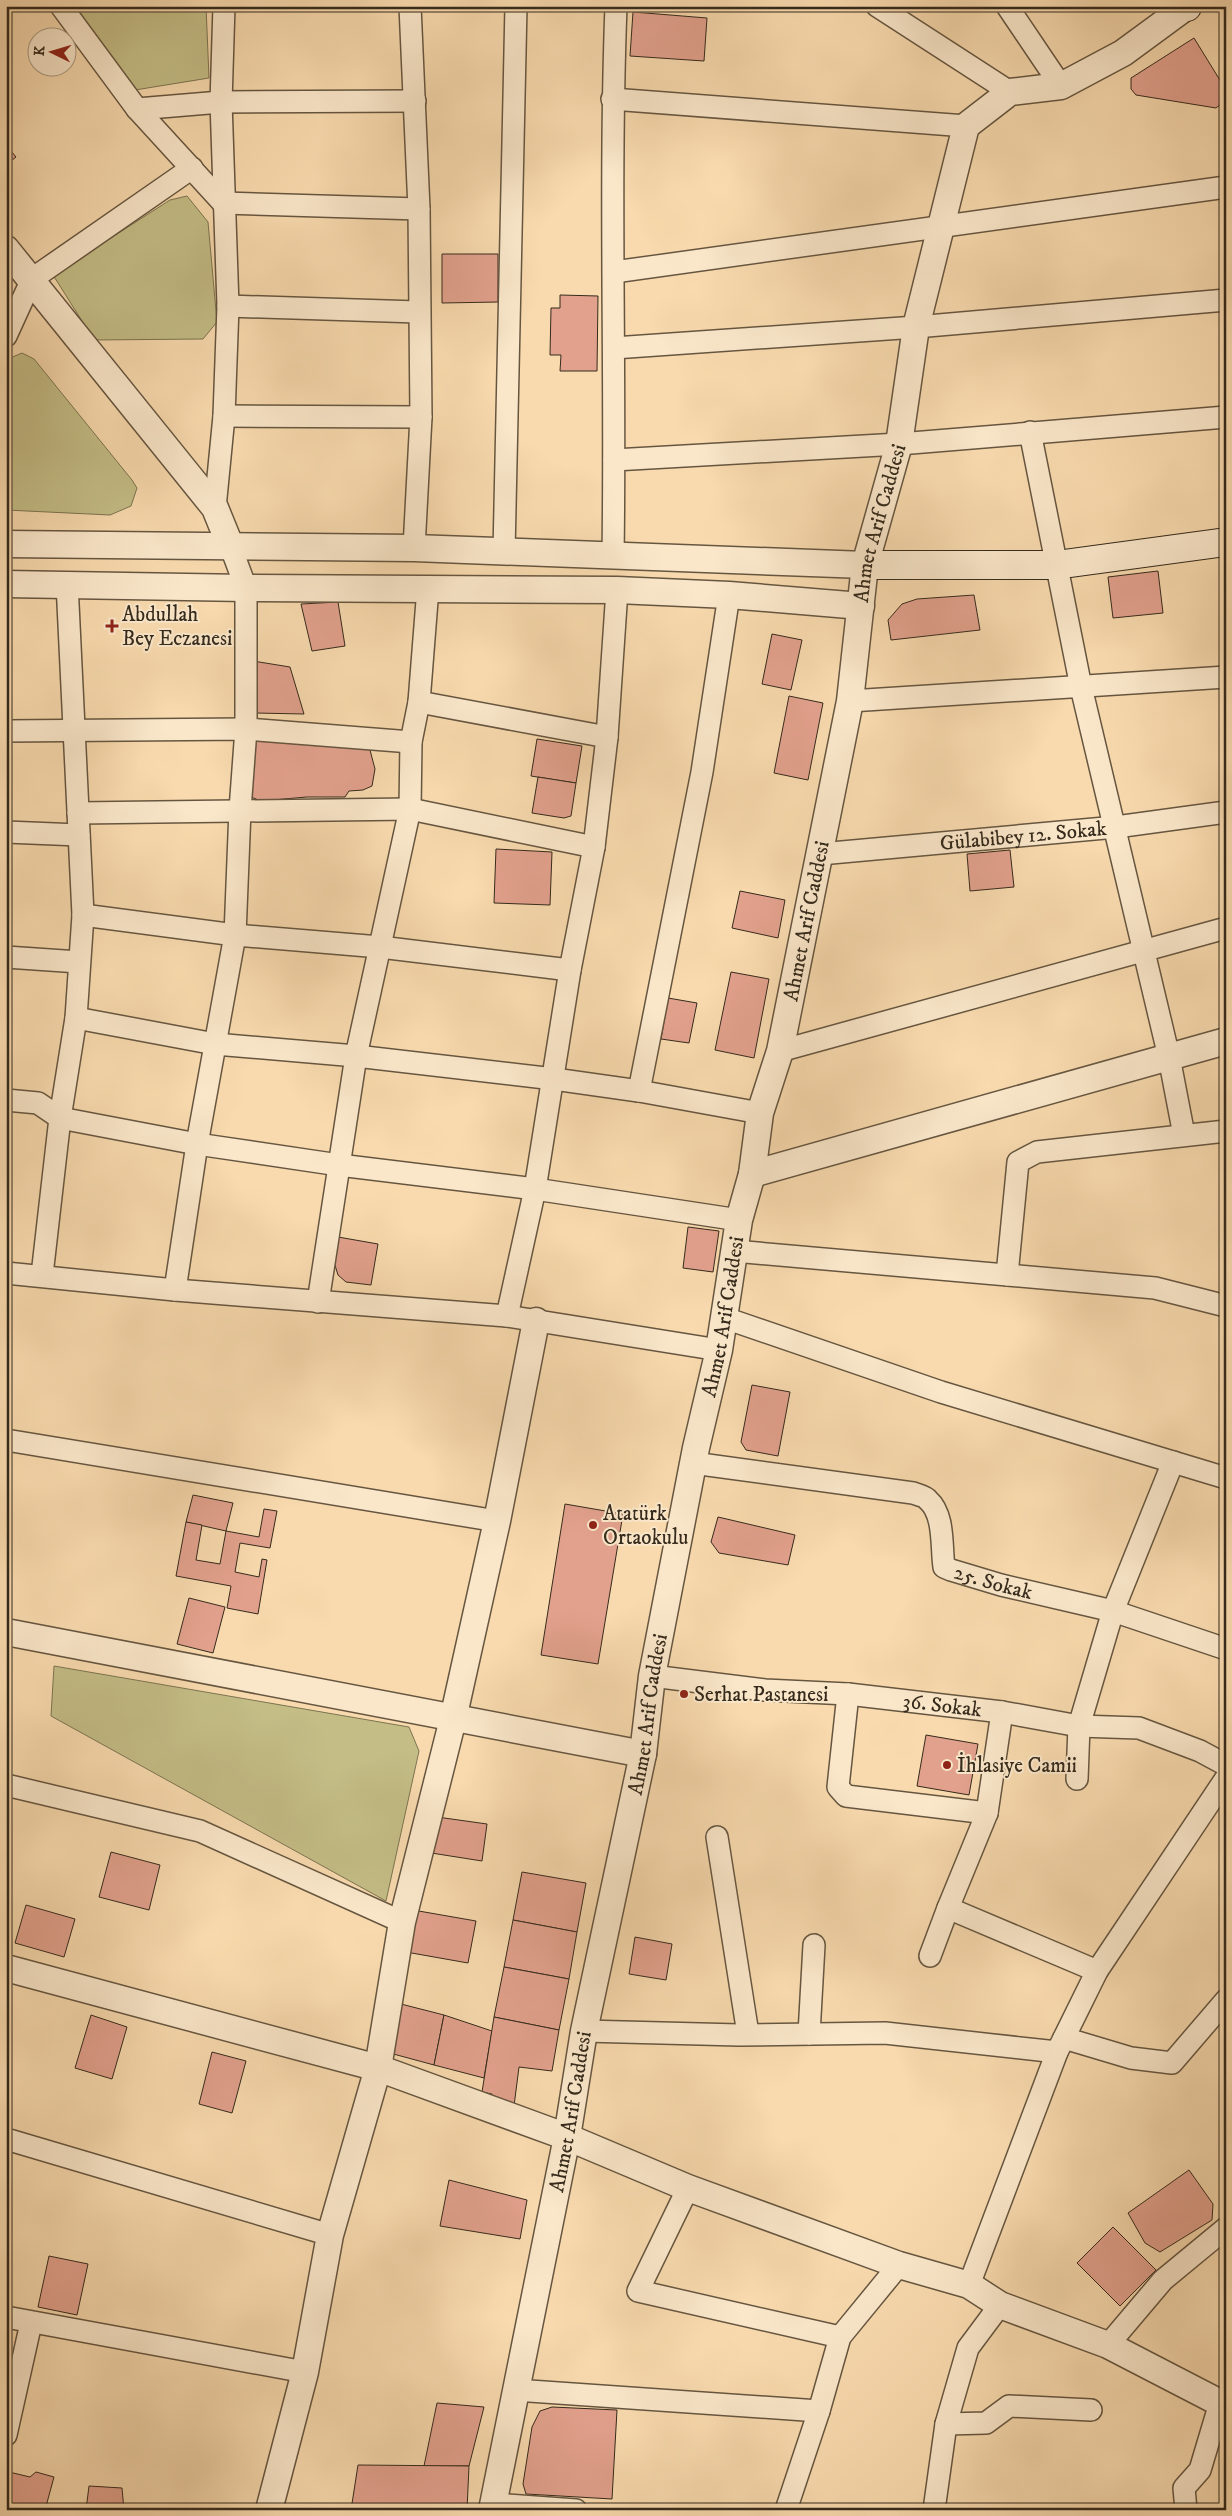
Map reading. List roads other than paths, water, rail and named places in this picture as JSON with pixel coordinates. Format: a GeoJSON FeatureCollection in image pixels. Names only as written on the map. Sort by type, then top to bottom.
{"type":"FeatureCollection","features":[{"type":"Feature","properties":{"kind":"main road"},"geometry":{"type":"LineString","coordinates":[[865,565],[1056,565],[1226,542]]}},
{"type":"Feature","properties":{"kind":"street"},"geometry":{"type":"LineString","coordinates":[[61,6],[137,109],[223,203],[419,209]]}},
{"type":"Feature","properties":{"kind":"street"},"geometry":{"type":"LineString","coordinates":[[215,508],[224,416],[228,306],[221,102],[224,6]]}},
{"type":"Feature","properties":{"kind":"street"},"geometry":{"type":"LineString","coordinates":[[410,6],[419,209],[418,312],[421,417],[414,548]]}},
{"type":"Feature","properties":{"kind":"street"},"geometry":{"type":"LineString","coordinates":[[504,552],[516,6]]}},
{"type":"Feature","properties":{"kind":"street"},"geometry":{"type":"LineString","coordinates":[[612,554],[614,460],[612,99],[616,6]]}},
{"type":"Feature","properties":{"kind":"street"},"geometry":{"type":"LineString","coordinates":[[877,6],[1010,92]]}},
{"type":"Feature","properties":{"kind":"street"},"geometry":{"type":"LineString","coordinates":[[1007,6],[1061,86]]}},
{"type":"Feature","properties":{"kind":"street"},"geometry":{"type":"LineString","coordinates":[[612,99],[966,126],[1010,92],[1061,86],[1123,53],[1187,6]]}},
{"type":"Feature","properties":{"kind":"street"},"geometry":{"type":"LineString","coordinates":[[137,109],[221,102],[415,101]]}},
{"type":"Feature","properties":{"kind":"street","name":"Ahmet Arif Caddesi"},"geometry":{"type":"LineString","coordinates":[[492,2507],[566,2136],[584,2031],[643,1754],[652,1676],[693,1463],[719,1350],[739,1220],[752,1174],[760,1113],[780,1051],[850,701],[865,565],[899,444],[916,327],[966,126]]}},
{"type":"Feature","properties":{"kind":"street"},"geometry":{"type":"LineString","coordinates":[[8,328],[32,279],[192,168]]}},
{"type":"Feature","properties":{"kind":"street"},"geometry":{"type":"LineString","coordinates":[[614,272],[1226,188]]}},
{"type":"Feature","properties":{"kind":"street"},"geometry":{"type":"LineString","coordinates":[[6,250],[32,279],[215,508],[246,588],[246,729],[240,810],[235,935],[196,1144],[175,1290]]}},
{"type":"Feature","properties":{"kind":"street"},"geometry":{"type":"LineString","coordinates":[[614,348],[916,327],[1226,300]]}},
{"type":"Feature","properties":{"kind":"street"},"geometry":{"type":"LineString","coordinates":[[228,306],[418,312]]}},
{"type":"Feature","properties":{"kind":"street"},"geometry":{"type":"LineString","coordinates":[[224,416],[421,417]]}},
{"type":"Feature","properties":{"kind":"street"},"geometry":{"type":"LineString","coordinates":[[614,460],[899,444],[1226,417]]}},
{"type":"Feature","properties":{"kind":"street"},"geometry":{"type":"LineString","coordinates":[[1030,432],[1081,687],[1170,1057],[1184,1135]]}},
{"type":"Feature","properties":{"kind":"street"},"geometry":{"type":"LineString","coordinates":[[6,544],[414,548],[865,565]]}},
{"type":"Feature","properties":{"kind":"street"},"geometry":{"type":"LineString","coordinates":[[42,1275],[60,1118],[76,1018],[83,915],[67,583]]}},
{"type":"Feature","properties":{"kind":"street"},"geometry":{"type":"LineString","coordinates":[[6,584],[67,583],[246,588],[617,590],[729,594],[861,606]]}},
{"type":"Feature","properties":{"kind":"street"},"geometry":{"type":"LineString","coordinates":[[318,1302],[356,1056],[410,809],[410,742],[418,702],[428,588]]}},
{"type":"Feature","properties":{"kind":"street"},"geometry":{"type":"LineString","coordinates":[[506,1316],[535,1189],[570,970],[594,847],[607,738],[617,590]]}},
{"type":"Feature","properties":{"kind":"street"},"geometry":{"type":"LineString","coordinates":[[639,1091],[702,772],[729,594]]}},
{"type":"Feature","properties":{"kind":"street"},"geometry":{"type":"LineString","coordinates":[[850,701],[1226,677]]}},
{"type":"Feature","properties":{"kind":"street"},"geometry":{"type":"LineString","coordinates":[[418,702],[607,738]]}},
{"type":"Feature","properties":{"kind":"street"},"geometry":{"type":"LineString","coordinates":[[6,731],[73,728],[246,729],[410,742]]}},
{"type":"Feature","properties":{"kind":"street"},"geometry":{"type":"LineString","coordinates":[[78,813],[410,809],[594,847]]}},
{"type":"Feature","properties":{"kind":"street","name":"Gülabibey 12. Sokak"},"geometry":{"type":"LineString","coordinates":[[820,854],[1116,827],[1226,812]]}},
{"type":"Feature","properties":{"kind":"street"},"geometry":{"type":"LineString","coordinates":[[6,832],[79,835]]}},
{"type":"Feature","properties":{"kind":"street"},"geometry":{"type":"LineString","coordinates":[[83,915],[235,935],[380,948],[570,970]]}},
{"type":"Feature","properties":{"kind":"street"},"geometry":{"type":"LineString","coordinates":[[780,1051],[1226,928]]}},
{"type":"Feature","properties":{"kind":"street"},"geometry":{"type":"LineString","coordinates":[[6,956],[79,962]]}},
{"type":"Feature","properties":{"kind":"street"},"geometry":{"type":"LineString","coordinates":[[76,1018],[215,1044],[356,1056],[554,1078],[760,1113]]}},
{"type":"Feature","properties":{"kind":"street"},"geometry":{"type":"LineString","coordinates":[[752,1174],[1226,1041]]}},
{"type":"Feature","properties":{"kind":"street"},"geometry":{"type":"LineString","coordinates":[[6,1100],[38,1103],[60,1118],[196,1144],[340,1165],[535,1189],[739,1220]]}},
{"type":"Feature","properties":{"kind":"street"},"geometry":{"type":"LineString","coordinates":[[1007,1275],[1018,1162],[1036,1152],[1226,1131]]}},
{"type":"Feature","properties":{"kind":"street"},"geometry":{"type":"LineString","coordinates":[[734,1251],[1155,1288],[1226,1306]]}},
{"type":"Feature","properties":{"kind":"street"},"geometry":{"type":"LineString","coordinates":[[6,1273],[42,1275],[175,1290],[506,1316],[719,1350]]}},
{"type":"Feature","properties":{"kind":"street"},"geometry":{"type":"LineString","coordinates":[[724,1318],[942,1392],[1226,1478]]}},
{"type":"Feature","properties":{"kind":"street"},"geometry":{"type":"LineString","coordinates":[[269,2510],[305,2372],[330,2235],[378,2068],[402,1922],[453,1719],[497,1521],[536,1321]]}},
{"type":"Feature","properties":{"kind":"street"},"geometry":{"type":"LineString","coordinates":[[6,1440],[497,1521]]}},
{"type":"Feature","properties":{"kind":"street"},"geometry":{"type":"LineString","coordinates":[[1077,1779],[1079,1726],[1114,1611],[1173,1462]]}},
{"type":"Feature","properties":{"kind":"street","name":"25. Sokak"},"geometry":{"type":"LineString","coordinates":[[693,1463],[921,1496],[928,1499],[933,1506],[940,1523],[944,1566],[1001,1586],[1114,1611],[1226,1649]]}},
{"type":"Feature","properties":{"kind":"street"},"geometry":{"type":"LineString","coordinates":[[6,1632],[643,1754]]}},
{"type":"Feature","properties":{"kind":"street","name":"36. Sokak"},"geometry":{"type":"LineString","coordinates":[[652,1676],[765,1690],[848,1694],[1002,1712],[1079,1726],[1139,1728],[1200,1750],[1226,1765]]}},
{"type":"Feature","properties":{"kind":"street"},"geometry":{"type":"LineString","coordinates":[[848,1694],[838,1787],[846,1796],[987,1813]]}},
{"type":"Feature","properties":{"kind":"street"},"geometry":{"type":"LineString","coordinates":[[930,1956],[987,1813],[1002,1712]]}},
{"type":"Feature","properties":{"kind":"street"},"geometry":{"type":"LineString","coordinates":[[969,2285],[1060,2045],[1097,1971],[1226,1778]]}},
{"type":"Feature","properties":{"kind":"street"},"geometry":{"type":"LineString","coordinates":[[6,1785],[200,1831],[402,1922]]}},
{"type":"Feature","properties":{"kind":"street"},"geometry":{"type":"LineString","coordinates":[[717,1837],[748,2034]]}},
{"type":"Feature","properties":{"kind":"street"},"geometry":{"type":"LineString","coordinates":[[948,1908],[1097,1971]]}},
{"type":"Feature","properties":{"kind":"street"},"geometry":{"type":"LineString","coordinates":[[809,2034],[814,1945]]}},
{"type":"Feature","properties":{"kind":"street"},"geometry":{"type":"LineString","coordinates":[[6,1968],[378,2068],[566,2136],[688,2188],[899,2265],[969,2285],[1000,2305],[1108,2345],[1223,2404],[1200,2470],[1184,2488],[1186,2510]]}},
{"type":"Feature","properties":{"kind":"street"},"geometry":{"type":"LineString","coordinates":[[584,2031],[748,2034],[885,2033],[1060,2045],[1130,2058],[1172,2063],[1226,2000]]}},
{"type":"Feature","properties":{"kind":"street"},"geometry":{"type":"LineString","coordinates":[[6,2139],[330,2235]]}},
{"type":"Feature","properties":{"kind":"street"},"geometry":{"type":"LineString","coordinates":[[688,2188],[638,2291],[840,2337]]}},
{"type":"Feature","properties":{"kind":"street"},"geometry":{"type":"LineString","coordinates":[[1108,2345],[1163,2280],[1226,2228]]}},
{"type":"Feature","properties":{"kind":"street"},"geometry":{"type":"LineString","coordinates":[[786,2510],[819,2411],[840,2337],[899,2265]]}},
{"type":"Feature","properties":{"kind":"street"},"geometry":{"type":"LineString","coordinates":[[934,2510],[946,2424],[968,2348],[1000,2305]]}},
{"type":"Feature","properties":{"kind":"street"},"geometry":{"type":"LineString","coordinates":[[6,2317],[305,2372]]}},
{"type":"Feature","properties":{"kind":"street"},"geometry":{"type":"LineString","coordinates":[[6,2435],[31,2323]]}},
{"type":"Feature","properties":{"kind":"street"},"geometry":{"type":"LineString","coordinates":[[515,2390],[819,2411]]}},
{"type":"Feature","properties":{"kind":"street"},"geometry":{"type":"LineString","coordinates":[[946,2424],[986,2423],[1009,2406],[1091,2410]]}},
{"type":"Feature","properties":{"kind":"street"},"geometry":{"type":"LineString","coordinates":[[492,2507],[576,2510]]}},
{"type":"Feature","properties":{"kind":"place","name":"Abdullah Bey Eczanesi"},"geometry":{"type":"Point","coordinates":[112,626]}},
{"type":"Feature","properties":{"kind":"place","name":"Atatürk Ortaokulu"},"geometry":{"type":"Point","coordinates":[593,1525]}},
{"type":"Feature","properties":{"kind":"place","name":"Serhat Pastanesi"},"geometry":{"type":"Point","coordinates":[684,1694]}},
{"type":"Feature","properties":{"kind":"place","name":"İhlasiye Camii"},"geometry":{"type":"Point","coordinates":[947,1765]}}]}
